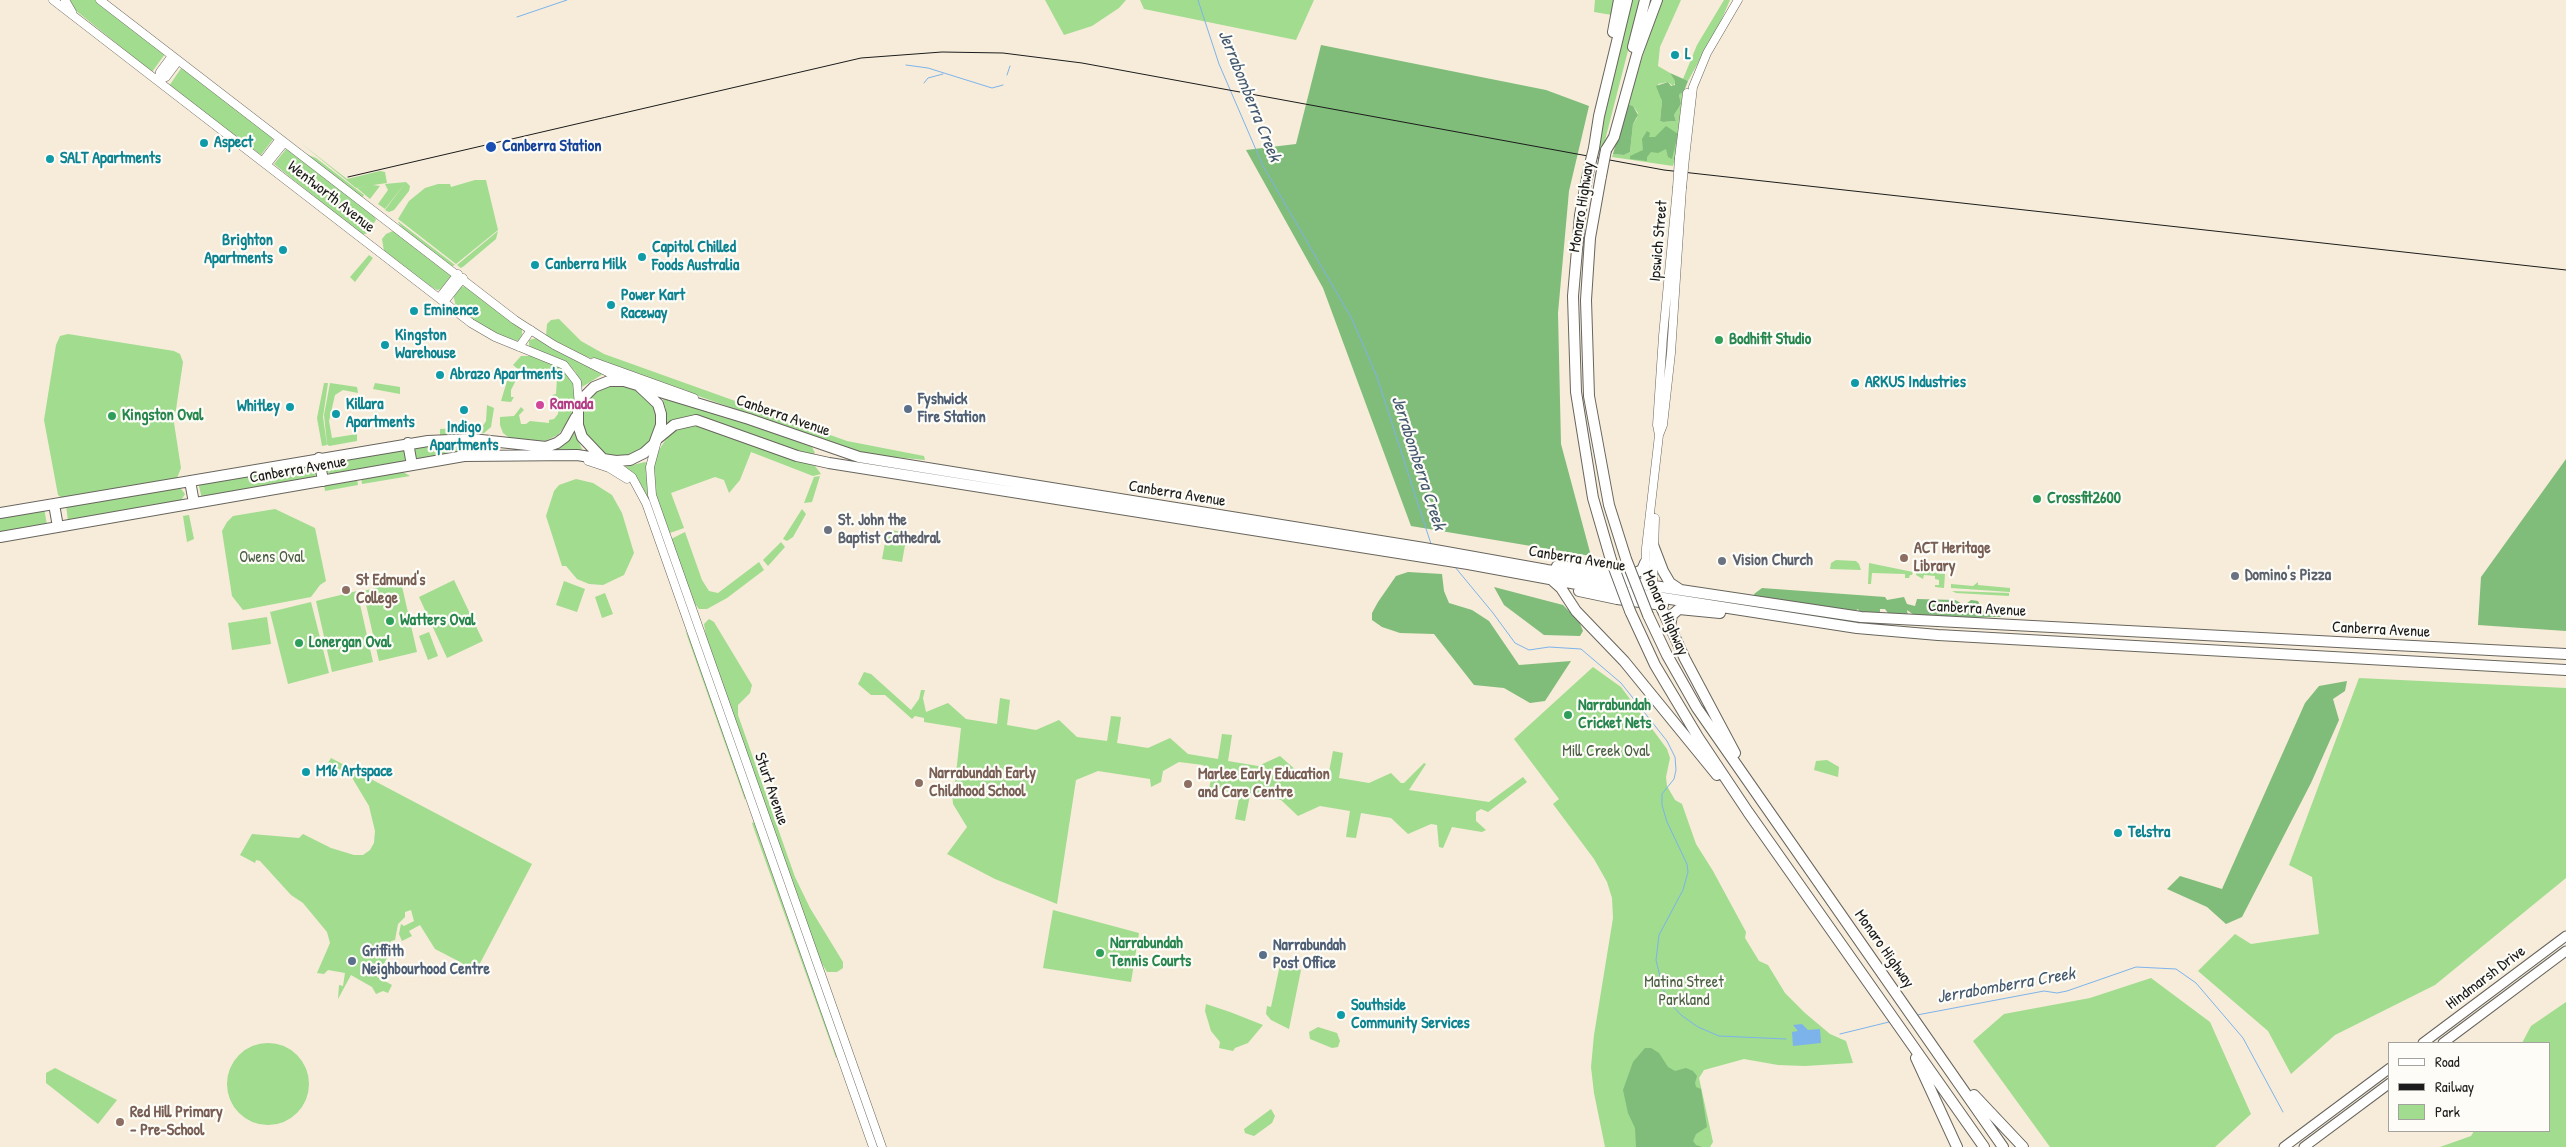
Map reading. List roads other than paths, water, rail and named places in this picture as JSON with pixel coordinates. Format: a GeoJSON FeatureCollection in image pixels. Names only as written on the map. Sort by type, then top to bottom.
{"type":"FeatureCollection","features":[{"type":"Feature","properties":{"kind":"highway"},"geometry":{"type":"LineString","coordinates":[[1610,70],[1608,64],[1618,0]]}},
{"type":"Feature","properties":{"kind":"highway","name":"Monaro Highway"},"geometry":{"type":"LineString","coordinates":[[1627,0],[1610,70],[1580,215],[1574,287],[1576,392],[1583,446],[1593,498],[1611,560],[1630,611],[1655,665],[1673,697],[1748,812],[1984,1147]]}},
{"type":"Feature","properties":{"kind":"highway","name":"Monaro Highway"},"geometry":{"type":"LineString","coordinates":[[1645,0],[1606,150],[1590,238],[1586,300],[1589,396],[1609,504],[1626,559],[1648,615],[1684,688],[2003,1147]]}},
{"type":"Feature","properties":{"kind":"highway"},"geometry":{"type":"LineString","coordinates":[[1606,150],[1614,137],[1635,62],[1657,0]]}},
{"type":"Feature","properties":{"kind":"highway","name":"Canberra Avenue"},"geometry":{"type":"LineString","coordinates":[[0,513],[408,443],[452,439],[538,447],[554,445],[567,434],[585,396],[598,385],[609,381],[629,382],[749,419],[853,456],[1426,553]]}},
{"type":"Feature","properties":{"kind":"highway"},"geometry":{"type":"LineString","coordinates":[[629,382],[648,393],[658,404],[662,420],[657,439]]}},
{"type":"Feature","properties":{"kind":"highway"},"geometry":{"type":"LineString","coordinates":[[578,410],[578,425],[582,438],[605,459]]}},
{"type":"Feature","properties":{"kind":"highway","name":"Canberra Avenue"},"geometry":{"type":"LineString","coordinates":[[0,537],[470,456],[547,457],[577,455],[620,461],[636,458],[647,451],[657,439],[677,423],[696,420],[797,456],[811,459],[1426,553],[1531,567],[1576,583]]}},
{"type":"Feature","properties":{"kind":"highway"},"geometry":{"type":"LineString","coordinates":[[803,438],[815,447],[828,462],[842,456],[853,456]]}},
{"type":"Feature","properties":{"kind":"highway"},"geometry":{"type":"LineString","coordinates":[[470,456],[490,451],[497,442],[507,451],[535,456]]}},
{"type":"Feature","properties":{"kind":"highway"},"geometry":{"type":"LineString","coordinates":[[408,443],[412,466]]}},
{"type":"Feature","properties":{"kind":"highway"},"geometry":{"type":"LineString","coordinates":[[811,459],[816,455],[815,447]]}},
{"type":"Feature","properties":{"kind":"highway"},"geometry":{"type":"LineString","coordinates":[[319,458],[323,481]]}},
{"type":"Feature","properties":{"kind":"highway"},"geometry":{"type":"LineString","coordinates":[[187,481],[190,504]]}},
{"type":"Feature","properties":{"kind":"highway"},"geometry":{"type":"LineString","coordinates":[[54,504],[58,527]]}},
{"type":"Feature","properties":{"kind":"highway"},"geometry":{"type":"LineString","coordinates":[[1654,544],[1662,571],[1672,585],[1680,590]]}},
{"type":"Feature","properties":{"kind":"highway","name":"Canberra Avenue"},"geometry":{"type":"LineString","coordinates":[[1466,559],[1547,579],[1650,590],[1680,590],[1861,617],[2404,647],[2566,654]]}},
{"type":"Feature","properties":{"kind":"highway"},"geometry":{"type":"LineString","coordinates":[[1531,567],[1593,568],[1637,573],[1642,570],[1645,563]]}},
{"type":"Feature","properties":{"kind":"highway"},"geometry":{"type":"LineString","coordinates":[[1559,586],[1576,583],[1593,568]]}},
{"type":"Feature","properties":{"kind":"highway"},"geometry":{"type":"LineString","coordinates":[[1547,579],[1559,586],[1583,620],[1624,661],[1748,812]]}},
{"type":"Feature","properties":{"kind":"highway"},"geometry":{"type":"LineString","coordinates":[[1576,583],[1617,600],[1650,590],[1739,761],[1782,822],[1786,834]]}},
{"type":"Feature","properties":{"kind":"highway"},"geometry":{"type":"LineString","coordinates":[[1576,583],[1576,604],[1583,620]]}},
{"type":"Feature","properties":{"kind":"highway","name":"Canberra Avenue"},"geometry":{"type":"LineString","coordinates":[[1650,590],[1749,611],[1875,630],[2566,670]]}},
{"type":"Feature","properties":{"kind":"highway"},"geometry":{"type":"LineString","coordinates":[[1670,627],[1672,615],[1681,609],[1723,613],[1749,611]]}},
{"type":"Feature","properties":{"kind":"highway"},"geometry":{"type":"LineString","coordinates":[[1861,617],[1873,623],[1875,630]]}},
{"type":"Feature","properties":{"kind":"highway"},"geometry":{"type":"LineString","coordinates":[[1875,630],[1878,624],[1890,619]]}},
{"type":"Feature","properties":{"kind":"highway"},"geometry":{"type":"LineString","coordinates":[[2028,640],[2040,634],[2043,627]]}},
{"type":"Feature","properties":{"kind":"highway"},"geometry":{"type":"LineString","coordinates":[[2043,627],[2049,638],[2060,642]]}},
{"type":"Feature","properties":{"kind":"highway"},"geometry":{"type":"LineString","coordinates":[[2164,634],[2206,642],[2213,650],[2219,643],[2233,637]]}},
{"type":"Feature","properties":{"kind":"highway"},"geometry":{"type":"LineString","coordinates":[[2383,660],[2397,655],[2404,647]]}},
{"type":"Feature","properties":{"kind":"highway"},"geometry":{"type":"LineString","coordinates":[[2404,647],[2405,652],[2419,662]]}},
{"type":"Feature","properties":{"kind":"highway"},"geometry":{"type":"LineString","coordinates":[[1898,1027],[1926,1078],[1957,1147]]}},
{"type":"Feature","properties":{"kind":"highway"},"geometry":{"type":"LineString","coordinates":[[1937,1050],[1981,1103],[2023,1147]]}},
{"type":"Feature","properties":{"kind":"main road","name":"Wentworth Avenue"},"geometry":{"type":"LineString","coordinates":[[54,0],[488,333],[555,360],[567,367],[578,386],[578,410]]}},
{"type":"Feature","properties":{"kind":"main road"},"geometry":{"type":"LineString","coordinates":[[65,0],[78,20]]}},
{"type":"Feature","properties":{"kind":"main road","name":"Wentworth Avenue"},"geometry":{"type":"LineString","coordinates":[[100,0],[531,330],[554,345],[611,375],[629,382]]}},
{"type":"Feature","properties":{"kind":"main road","name":"Ipswich Street"},"geometry":{"type":"LineString","coordinates":[[1650,590],[1645,563],[1655,486],[1659,435],[1663,425],[1688,87],[1738,0]]}},
{"type":"Feature","properties":{"kind":"main road","name":"Ipswich Street"},"geometry":{"type":"LineString","coordinates":[[1682,158],[1690,99],[1696,78],[1707,54]]}},
{"type":"Feature","properties":{"kind":"main road"},"geometry":{"type":"LineString","coordinates":[[158,81],[160,72],[175,59]]}},
{"type":"Feature","properties":{"kind":"main road"},"geometry":{"type":"LineString","coordinates":[[1688,87],[1696,78]]}},
{"type":"Feature","properties":{"kind":"main road"},"geometry":{"type":"LineString","coordinates":[[265,163],[282,141]]}},
{"type":"Feature","properties":{"kind":"main road"},"geometry":{"type":"LineString","coordinates":[[442,299],[461,276]]}},
{"type":"Feature","properties":{"kind":"main road"},"geometry":{"type":"LineString","coordinates":[[519,347],[531,330]]}},
{"type":"Feature","properties":{"kind":"main road"},"geometry":{"type":"LineString","coordinates":[[578,356],[749,419]]}},
{"type":"Feature","properties":{"kind":"main road","name":"Sturt Avenue"},"geometry":{"type":"LineString","coordinates":[[657,439],[650,467],[652,494],[882,1147]]}},
{"type":"Feature","properties":{"kind":"main road"},"geometry":{"type":"LineString","coordinates":[[547,457],[589,461],[604,466],[626,478],[645,500]]}},
{"type":"Feature","properties":{"kind":"main road","name":"Sturt Avenue"},"geometry":{"type":"LineString","coordinates":[[605,459],[632,477],[645,500],[873,1147]]}},
{"type":"Feature","properties":{"kind":"main road","name":"Ipswich Street"},"geometry":{"type":"LineString","coordinates":[[1650,590],[1654,544],[1655,486]]}},
{"type":"Feature","properties":{"kind":"main road","name":"Hindmarsh Drive"},"geometry":{"type":"LineString","coordinates":[[2424,1042],[2566,936]]}},
{"type":"Feature","properties":{"kind":"main road","name":"Hindmarsh Drive"},"geometry":{"type":"LineString","coordinates":[[2445,1042],[2566,951]]}},
{"type":"Feature","properties":{"kind":"main road"},"geometry":{"type":"LineString","coordinates":[[2284,1147],[2388,1069]]}},
{"type":"Feature","properties":{"kind":"main road"},"geometry":{"type":"LineString","coordinates":[[2304,1147],[2388,1084]]}},
{"type":"Feature","properties":{"kind":"water"},"geometry":{"type":"Polygon","coordinates":[[[1802,1024],[1808,1030],[1820,1029],[1821,1043],[1793,1046],[1792,1032],[1798,1031],[1793,1025],[1802,1024]]]}},
{"type":"Feature","properties":{"kind":"waterway"},"geometry":{"type":"LineString","coordinates":[[517,17],[567,0]]}},
{"type":"Feature","properties":{"kind":"waterway","name":"Jerrabomberra Creek"},"geometry":{"type":"LineString","coordinates":[[1198,0],[1219,64],[1263,166],[1352,319],[1377,377],[1431,544]]}},
{"type":"Feature","properties":{"kind":"waterway"},"geometry":{"type":"LineString","coordinates":[[906,65],[928,68],[992,88],[1003,85]]}},
{"type":"Feature","properties":{"kind":"waterway"},"geometry":{"type":"LineString","coordinates":[[1007,75],[1010,66]]}},
{"type":"Feature","properties":{"kind":"waterway"},"geometry":{"type":"LineString","coordinates":[[924,83],[928,78],[943,74]]}},
{"type":"Feature","properties":{"kind":"waterway","name":"Jerrabomberra Creek"},"geometry":{"type":"LineString","coordinates":[[1455,567],[1515,643],[1529,650],[1549,647],[1581,649],[1621,683],[1667,741],[1675,757],[1676,770],[1674,779],[1662,794],[1662,805],[1667,822],[1687,864],[1688,872],[1683,890],[1659,935],[1656,960],[1663,989],[1670,1003],[1681,1015],[1698,1027],[1719,1036],[1786,1039]]}},
{"type":"Feature","properties":{"kind":"waterway","name":"Jerrabomberra Creek"},"geometry":{"type":"LineString","coordinates":[[1917,1015],[2044,991],[2057,993],[2067,991],[2136,967],[2176,969],[2196,983],[2243,1038],[2283,1112]]}},
{"type":"Feature","properties":{"kind":"waterway","name":"Jerrabomberra Creek"},"geometry":{"type":"LineString","coordinates":[[1840,1034],[1889,1022]]}},
{"type":"Feature","properties":{"kind":"railway"},"geometry":{"type":"LineString","coordinates":[[348,177],[861,58],[942,52],[1003,53],[1082,63],[1664,170],[2566,270]]}},
{"type":"Feature","properties":{"kind":"place","name":"L"},"geometry":{"type":"Point","coordinates":[1675,55]}},
{"type":"Feature","properties":{"kind":"place","name":"Aspect"},"geometry":{"type":"Point","coordinates":[204,143]}},
{"type":"Feature","properties":{"kind":"place","name":"Canberra Station"},"geometry":{"type":"Point","coordinates":[491,147]}},
{"type":"Feature","properties":{"kind":"place","name":"SALT Apartments"},"geometry":{"type":"Point","coordinates":[50,159]}},
{"type":"Feature","properties":{"kind":"place","name":"Brighton Apartments"},"geometry":{"type":"Point","coordinates":[283,250]}},
{"type":"Feature","properties":{"kind":"place","name":"Capitol Chilled Foods Australia"},"geometry":{"type":"Point","coordinates":[642,257]}},
{"type":"Feature","properties":{"kind":"place","name":"Canberra Milk"},"geometry":{"type":"Point","coordinates":[535,265]}},
{"type":"Feature","properties":{"kind":"place","name":"Power Kart Raceway"},"geometry":{"type":"Point","coordinates":[611,305]}},
{"type":"Feature","properties":{"kind":"place","name":"Eminence"},"geometry":{"type":"Point","coordinates":[414,311]}},
{"type":"Feature","properties":{"kind":"place","name":"Bodhifit Studio"},"geometry":{"type":"Point","coordinates":[1719,340]}},
{"type":"Feature","properties":{"kind":"place","name":"Kingston Warehouse"},"geometry":{"type":"Point","coordinates":[385,345]}},
{"type":"Feature","properties":{"kind":"place","name":"Abrazo Apartments"},"geometry":{"type":"Point","coordinates":[440,375]}},
{"type":"Feature","properties":{"kind":"place","name":"ARKUS Industries"},"geometry":{"type":"Point","coordinates":[1855,383]}},
{"type":"Feature","properties":{"kind":"place","name":"Ramada"},"geometry":{"type":"Point","coordinates":[540,405]}},
{"type":"Feature","properties":{"kind":"place","name":"Whitley"},"geometry":{"type":"Point","coordinates":[290,407]}},
{"type":"Feature","properties":{"kind":"place","name":"Fyshwick Fire Station"},"geometry":{"type":"Point","coordinates":[908,409]}},
{"type":"Feature","properties":{"kind":"place","name":"Indigo Apartments"},"geometry":{"type":"Point","coordinates":[464,410]}},
{"type":"Feature","properties":{"kind":"place","name":"Killara Apartments"},"geometry":{"type":"Point","coordinates":[336,414]}},
{"type":"Feature","properties":{"kind":"place","name":"Kingston Oval"},"geometry":{"type":"Point","coordinates":[112,416]}},
{"type":"Feature","properties":{"kind":"place","name":"Crossfit2600"},"geometry":{"type":"Point","coordinates":[2037,499]}},
{"type":"Feature","properties":{"kind":"place","name":"St. John the Baptist Cathedral"},"geometry":{"type":"Point","coordinates":[828,530]}},
{"type":"Feature","properties":{"kind":"place","name":"ACT Heritage Library"},"geometry":{"type":"Point","coordinates":[1904,558]}},
{"type":"Feature","properties":{"kind":"place","name":"Vision Church"},"geometry":{"type":"Point","coordinates":[1722,561]}},
{"type":"Feature","properties":{"kind":"place","name":"Domino's Pizza"},"geometry":{"type":"Point","coordinates":[2235,576]}},
{"type":"Feature","properties":{"kind":"place","name":"St Edmund's College"},"geometry":{"type":"Point","coordinates":[346,590]}},
{"type":"Feature","properties":{"kind":"place","name":"Watters Oval"},"geometry":{"type":"Point","coordinates":[390,621]}},
{"type":"Feature","properties":{"kind":"place","name":"Lonergan Oval"},"geometry":{"type":"Point","coordinates":[299,643]}},
{"type":"Feature","properties":{"kind":"place","name":"Narrabundah Cricket Nets"},"geometry":{"type":"Point","coordinates":[1568,715]}},
{"type":"Feature","properties":{"kind":"place","name":"M16 Artspace"},"geometry":{"type":"Point","coordinates":[306,772]}},
{"type":"Feature","properties":{"kind":"place","name":"Narrabundah Early Childhood School"},"geometry":{"type":"Point","coordinates":[919,783]}},
{"type":"Feature","properties":{"kind":"place","name":"Marlee Early Education and Care Centre"},"geometry":{"type":"Point","coordinates":[1188,784]}},
{"type":"Feature","properties":{"kind":"place","name":"Telstra"},"geometry":{"type":"Point","coordinates":[2118,833]}},
{"type":"Feature","properties":{"kind":"place","name":"Narrabundah Tennis Courts"},"geometry":{"type":"Point","coordinates":[1100,953]}},
{"type":"Feature","properties":{"kind":"place","name":"Narrabundah Post Office"},"geometry":{"type":"Point","coordinates":[1263,955]}},
{"type":"Feature","properties":{"kind":"place","name":"Griffith Neighbourhood Centre"},"geometry":{"type":"Point","coordinates":[352,961]}},
{"type":"Feature","properties":{"kind":"place","name":"Southside Community Services"},"geometry":{"type":"Point","coordinates":[1341,1015]}},
{"type":"Feature","properties":{"kind":"place","name":"Red Hill Primary - Pre-School"},"geometry":{"type":"Point","coordinates":[120,1122]}},
{"type":"Feature","properties":{"kind":"park label","name":"Owens Oval"},"geometry":{"type":"Point","coordinates":[272,558]}},
{"type":"Feature","properties":{"kind":"park label","name":"Mill Creek Oval"},"geometry":{"type":"Point","coordinates":[1606,752]}},
{"type":"Feature","properties":{"kind":"park label","name":"Matina Street Parkland"},"geometry":{"type":"Point","coordinates":[1684,992]}}]}
